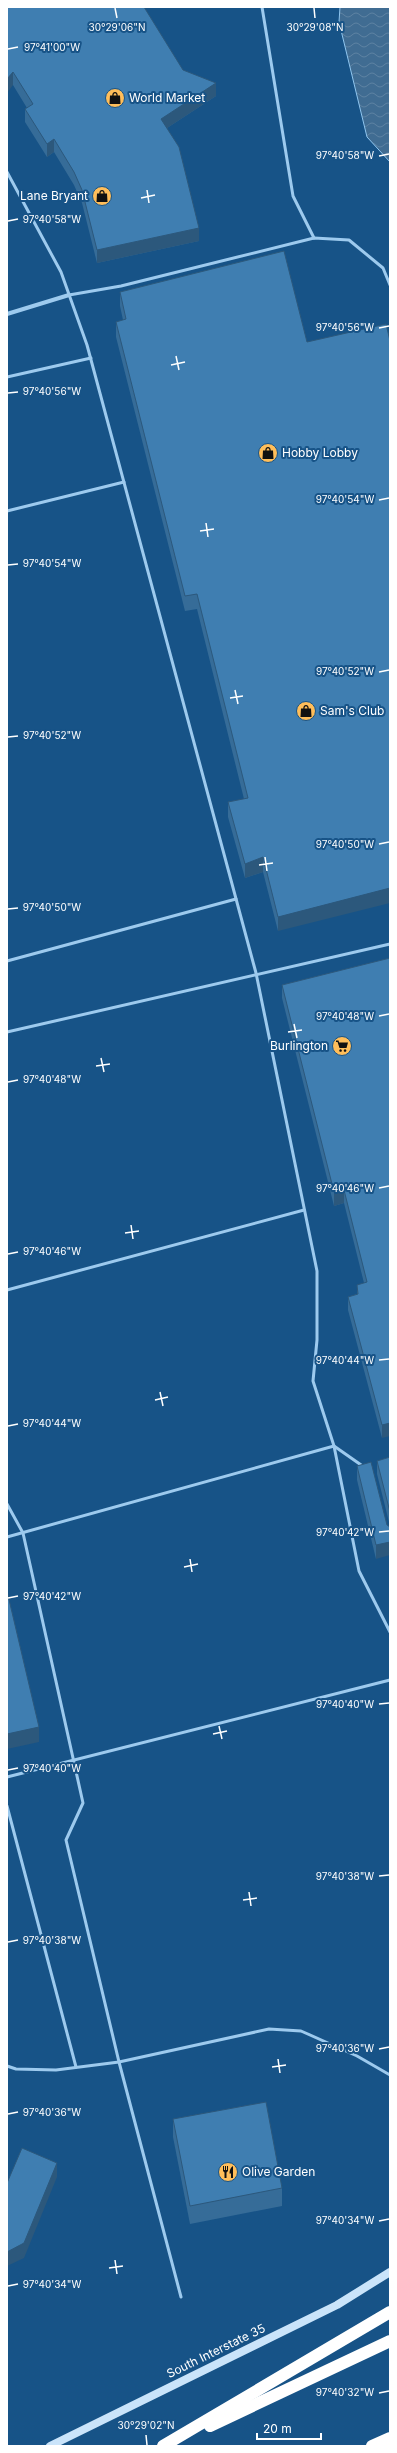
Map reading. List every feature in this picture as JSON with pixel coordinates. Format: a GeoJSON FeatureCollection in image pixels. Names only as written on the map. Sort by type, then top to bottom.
{"type":"FeatureCollection","features":[{"type":"Feature","properties":{"kind":"highway"},"geometry":{"type":"LineString","coordinates":[[163,2446],[390,2312]]}},
{"type":"Feature","properties":{"kind":"highway"},"geometry":{"type":"LineString","coordinates":[[168,2446],[390,2341]]}},
{"type":"Feature","properties":{"kind":"highway"},"geometry":{"type":"LineString","coordinates":[[372,2446],[390,2438]]}},
{"type":"Feature","properties":{"kind":"main road","name":"South Interstate 35"},"geometry":{"type":"LineString","coordinates":[[50,2446],[337,2305],[390,2272]]}},
{"type":"Feature","properties":{"kind":"street"},"geometry":{"type":"LineString","coordinates":[[7,314],[69,295]]}},
{"type":"Feature","properties":{"kind":"lane"},"geometry":{"type":"LineString","coordinates":[[262,7],[293,196],[314,238]]}},
{"type":"Feature","properties":{"kind":"lane"},"geometry":{"type":"LineString","coordinates":[[7,172],[61,272],[91,358],[256,973],[317,1271],[317,1340],[313,1381],[334,1446],[359,1571],[390,1632]]}},
{"type":"Feature","properties":{"kind":"lane"},"geometry":{"type":"LineString","coordinates":[[69,295],[121,286],[314,238],[349,240],[383,268],[390,285]]}},
{"type":"Feature","properties":{"kind":"lane"},"geometry":{"type":"LineString","coordinates":[[7,377],[91,358]]}},
{"type":"Feature","properties":{"kind":"lane"},"geometry":{"type":"LineString","coordinates":[[7,510],[124,482]]}},
{"type":"Feature","properties":{"kind":"lane"},"geometry":{"type":"LineString","coordinates":[[7,961],[236,900]]}},
{"type":"Feature","properties":{"kind":"lane"},"geometry":{"type":"LineString","coordinates":[[7,1032],[256,973],[390,944]]}},
{"type":"Feature","properties":{"kind":"lane"},"geometry":{"type":"LineString","coordinates":[[7,1290],[304,1210]]}},
{"type":"Feature","properties":{"kind":"lane"},"geometry":{"type":"LineString","coordinates":[[334,1446],[368,1470]]}},
{"type":"Feature","properties":{"kind":"lane"},"geometry":{"type":"LineString","coordinates":[[7,1537],[334,1446]]}},
{"type":"Feature","properties":{"kind":"lane"},"geometry":{"type":"LineString","coordinates":[[7,1504],[23,1533],[83,1803],[66,1840],[119,2062],[181,2296]]}},
{"type":"Feature","properties":{"kind":"lane"},"geometry":{"type":"LineString","coordinates":[[7,1778],[390,1680]]}},
{"type":"Feature","properties":{"kind":"lane"},"geometry":{"type":"LineString","coordinates":[[7,1806],[76,2068]]}},
{"type":"Feature","properties":{"kind":"lane"},"geometry":{"type":"LineString","coordinates":[[7,2066],[16,2069],[48,2070],[119,2062],[269,2029],[301,2031],[357,2056],[390,2075]]}},
{"type":"Feature","properties":{"kind":"water"},"geometry":{"type":"Polygon","coordinates":[[[340,7],[390,7],[390,162],[367,137],[339,22],[340,7]]]}},
{"type":"Feature","properties":{"kind":"building"},"geometry":{"type":"Polygon","coordinates":[[[7,7],[144,7],[183,70],[216,83],[161,119],[179,147],[199,228],[97,250],[82,190],[74,172],[54,139],[47,144],[25,109],[33,104],[13,72],[7,79],[7,7]]]}},
{"type":"Feature","properties":{"kind":"building"},"geometry":{"type":"Polygon","coordinates":[[[284,251],[307,342],[386,324],[390,341],[390,888],[278,917],[263,857],[245,864],[228,802],[248,798],[197,594],[185,596],[116,322],[126,319],[120,292],[284,251]]]}},
{"type":"Feature","properties":{"kind":"building"},"geometry":{"type":"Polygon","coordinates":[[[390,958],[390,1423],[382,1425],[348,1297],[358,1294],[357,1285],[367,1282],[344,1190],[334,1192],[282,985],[390,958]]]}},
{"type":"Feature","properties":{"kind":"building"},"geometry":{"type":"Polygon","coordinates":[[[390,1457],[390,1512],[377,1461],[390,1457]]]}},
{"type":"Feature","properties":{"kind":"building"},"geometry":{"type":"Polygon","coordinates":[[[371,1462],[387,1525],[390,1527],[390,1542],[376,1545],[357,1466],[371,1462]]]}},
{"type":"Feature","properties":{"kind":"building"},"geometry":{"type":"Polygon","coordinates":[[[7,1591],[39,1727],[7,1734],[7,1591]]]}},
{"type":"Feature","properties":{"kind":"building","name":"Olive Garden"},"geometry":{"type":"Polygon","coordinates":[[[266,2102],[282,2188],[190,2206],[173,2119],[266,2102]]]}},
{"type":"Feature","properties":{"kind":"building"},"geometry":{"type":"Polygon","coordinates":[[[22,2148],[57,2163],[24,2243],[7,2252],[7,2183],[22,2148]]]}},
{"type":"Feature","properties":{"kind":"place","name":"World Market"},"geometry":{"type":"Point","coordinates":[115,98]}},
{"type":"Feature","properties":{"kind":"place","name":"Lane Bryant"},"geometry":{"type":"Point","coordinates":[102,196]}},
{"type":"Feature","properties":{"kind":"place","name":"Hobby Lobby"},"geometry":{"type":"Point","coordinates":[268,453]}},
{"type":"Feature","properties":{"kind":"place","name":"Sam's Club"},"geometry":{"type":"Point","coordinates":[306,711]}},
{"type":"Feature","properties":{"kind":"place","name":"Burlington"},"geometry":{"type":"Point","coordinates":[342,1046]}},
{"type":"Feature","properties":{"kind":"place","name":"Olive Garden"},"geometry":{"type":"Point","coordinates":[228,2172]}}]}
